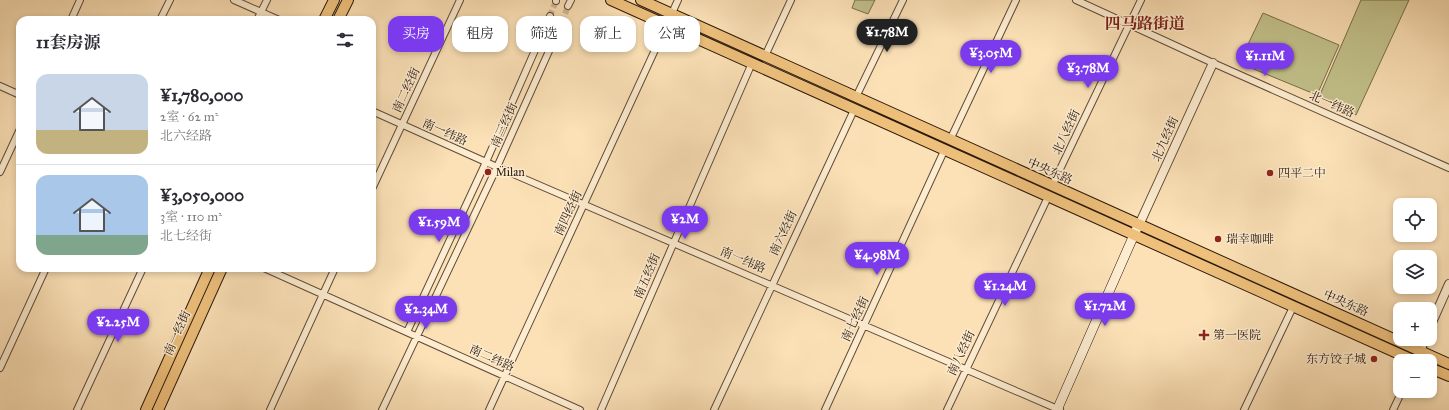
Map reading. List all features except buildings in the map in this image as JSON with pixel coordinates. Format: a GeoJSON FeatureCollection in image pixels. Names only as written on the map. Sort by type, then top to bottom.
{"type":"FeatureCollection","features":[{"type":"Feature","properties":{"kind":"main road"},"geometry":{"type":"LineString","coordinates":[[326,16],[334,0]]}},
{"type":"Feature","properties":{"kind":"main road"},"geometry":{"type":"LineString","coordinates":[[340,16],[348,0]]}},
{"type":"Feature","properties":{"kind":"main road","name":"中央东路"},"geometry":{"type":"LineString","coordinates":[[611,0],[647,16]]}},
{"type":"Feature","properties":{"kind":"main road","name":"中央东路"},"geometry":{"type":"LineString","coordinates":[[641,0],[1449,364]]}},
{"type":"Feature","properties":{"kind":"main road","name":"中央东路"},"geometry":{"type":"LineString","coordinates":[[700,40],[1133,236],[1399,354]]}},
{"type":"Feature","properties":{"kind":"main road"},"geometry":{"type":"LineString","coordinates":[[1059,410],[1138,225]]}},
{"type":"Feature","properties":{"kind":"main road","name":"南一经街"},"geometry":{"type":"LineString","coordinates":[[146,410],[208,272]]}},
{"type":"Feature","properties":{"kind":"main road","name":"南一经街"},"geometry":{"type":"LineString","coordinates":[[158,410],[220,272]]}},
{"type":"Feature","properties":{"kind":"main road"},"geometry":{"type":"LineString","coordinates":[[1437,371],[1449,376]]}},
{"type":"Feature","properties":{"kind":"street"},"geometry":{"type":"LineString","coordinates":[[73,16],[80,0]]}},
{"type":"Feature","properties":{"kind":"street"},"geometry":{"type":"LineString","coordinates":[[162,16],[170,0]]}},
{"type":"Feature","properties":{"kind":"street"},"geometry":{"type":"LineString","coordinates":[[234,0],[270,16]]}},
{"type":"Feature","properties":{"kind":"street"},"geometry":{"type":"LineString","coordinates":[[259,16],[267,0]]}},
{"type":"Feature","properties":{"kind":"street","name":"南二经街"},"geometry":{"type":"LineString","coordinates":[[376,180],[460,0]]}},
{"type":"Feature","properties":{"kind":"street","name":"南四经街"},"geometry":{"type":"LineString","coordinates":[[672,14],[678,0]]}},
{"type":"Feature","properties":{"kind":"street"},"geometry":{"type":"LineString","coordinates":[[765,56],[791,0]]}},
{"type":"Feature","properties":{"kind":"street"},"geometry":{"type":"LineString","coordinates":[[856,97],[903,0]]}},
{"type":"Feature","properties":{"kind":"street"},"geometry":{"type":"LineString","coordinates":[[950,140],[1016,0]]}},
{"type":"Feature","properties":{"kind":"street","name":"北一纬路"},"geometry":{"type":"LineString","coordinates":[[1076,0],[1449,168]]}},
{"type":"Feature","properties":{"kind":"street","name":"北八经街"},"geometry":{"type":"LineString","coordinates":[[1052,186],[1141,0]]}},
{"type":"Feature","properties":{"kind":"street"},"geometry":{"type":"LineString","coordinates":[[407,332],[486,162],[534,52]]}},
{"type":"Feature","properties":{"kind":"street","name":"南三经街"},"geometry":{"type":"LineString","coordinates":[[382,410],[418,337],[549,52]]}},
{"type":"Feature","properties":{"kind":"street","name":"南四经街"},"geometry":{"type":"LineString","coordinates":[[489,410],[654,52]]}},
{"type":"Feature","properties":{"kind":"street","name":"南五经街"},"geometry":{"type":"LineString","coordinates":[[601,410],[752,63]]}},
{"type":"Feature","properties":{"kind":"street","name":"北九经街"},"geometry":{"type":"LineString","coordinates":[[1138,225],[1213,63]]}},
{"type":"Feature","properties":{"kind":"street"},"geometry":{"type":"LineString","coordinates":[[0,86],[16,93]]}},
{"type":"Feature","properties":{"kind":"street","name":"南六经街"},"geometry":{"type":"LineString","coordinates":[[714,410],[771,285],[854,110]]}},
{"type":"Feature","properties":{"kind":"street","name":"南一纬路"},"geometry":{"type":"LineString","coordinates":[[376,112],[497,167],[1059,410]]}},
{"type":"Feature","properties":{"kind":"street"},"geometry":{"type":"LineString","coordinates":[[0,172],[16,138]]}},
{"type":"Feature","properties":{"kind":"street","name":"南七经街"},"geometry":{"type":"LineString","coordinates":[[825,410],[944,150]]}},
{"type":"Feature","properties":{"kind":"street","name":"南八经街"},"geometry":{"type":"LineString","coordinates":[[947,410],[1048,197]]}},
{"type":"Feature","properties":{"kind":"street"},"geometry":{"type":"LineString","coordinates":[[0,368],[44,272]]}},
{"type":"Feature","properties":{"kind":"street"},"geometry":{"type":"LineString","coordinates":[[77,410],[141,272]]}},
{"type":"Feature","properties":{"kind":"street","name":"南二纬路"},"geometry":{"type":"LineString","coordinates":[[273,272],[580,410]]}},
{"type":"Feature","properties":{"kind":"street"},"geometry":{"type":"LineString","coordinates":[[270,410],[333,272]]}},
{"type":"Feature","properties":{"kind":"street"},"geometry":{"type":"LineString","coordinates":[[1437,311],[1449,284]]}},
{"type":"Feature","properties":{"kind":"street"},"geometry":{"type":"LineString","coordinates":[[1244,410],[1293,307]]}},
{"type":"Feature","properties":{"kind":"street"},"geometry":{"type":"LineString","coordinates":[[1418,354],[1421,346]]}},
{"type":"Feature","properties":{"kind":"street"},"geometry":{"type":"LineString","coordinates":[[1393,410],[1399,398]]}},
{"type":"Feature","properties":{"kind":"shaded area"},"geometry":{"type":"Polygon","coordinates":[[[855,0],[875,0],[868,14],[852,8],[855,0]]]}},
{"type":"Feature","properties":{"kind":"shaded area"},"geometry":{"type":"Polygon","coordinates":[[[1361,0],[1409,0],[1356,115],[1319,97],[1361,0]]]}},
{"type":"Feature","properties":{"kind":"shaded area"},"geometry":{"type":"Polygon","coordinates":[[[1263,13],[1339,45],[1317,95],[1239,63],[1263,13]]]}},
{"type":"Feature","properties":{"kind":"tunnel"},"geometry":{"type":"LineString","coordinates":[[550,16],[556,1]]}},
{"type":"Feature","properties":{"kind":"tunnel"},"geometry":{"type":"LineString","coordinates":[[564,16],[568,6]]}},
{"type":"Feature","properties":{"kind":"place","name":"M̈ilan"},"geometry":{"type":"Point","coordinates":[488,172]}},
{"type":"Feature","properties":{"kind":"place","name":"四平二中"},"geometry":{"type":"Point","coordinates":[1270,173]}},
{"type":"Feature","properties":{"kind":"place","name":"瑞幸咖啡"},"geometry":{"type":"Point","coordinates":[1218,239]}},
{"type":"Feature","properties":{"kind":"place","name":"第一医院"},"geometry":{"type":"Point","coordinates":[1204,335]}},
{"type":"Feature","properties":{"kind":"place","name":"东方饺子城"},"geometry":{"type":"Point","coordinates":[1374,359]}},
{"type":"Feature","properties":{"kind":"district","name":"四马路街道"},"geometry":{"type":"Point","coordinates":[1145,23]}}]}
